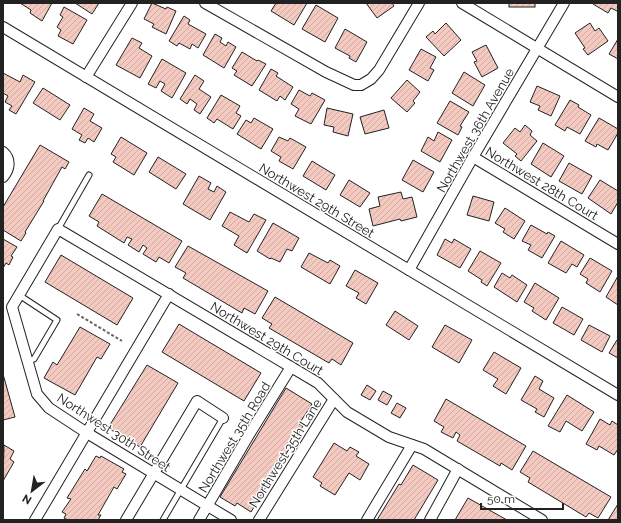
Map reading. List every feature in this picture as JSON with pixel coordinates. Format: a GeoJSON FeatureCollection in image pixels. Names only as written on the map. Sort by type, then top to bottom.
{"type":"FeatureCollection","features":[{"type":"Feature","properties":{"kind":"street"},"geometry":{"type":"LineString","coordinates":[[86,77],[132,3]]}},
{"type":"Feature","properties":{"kind":"street"},"geometry":{"type":"LineString","coordinates":[[205,3],[326,72],[354,85],[361,85],[371,79],[379,70],[419,3]]}},
{"type":"Feature","properties":{"kind":"street"},"geometry":{"type":"LineString","coordinates":[[462,3],[618,97]]}},
{"type":"Feature","properties":{"kind":"street","name":"Northwest 36th Avenue"},"geometry":{"type":"LineString","coordinates":[[409,270],[564,3]]}},
{"type":"Feature","properties":{"kind":"street","name":"Northwest 29th Street"},"geometry":{"type":"LineString","coordinates":[[3,27],[618,395]]}},
{"type":"Feature","properties":{"kind":"street"},"geometry":{"type":"LineString","coordinates":[[3,152],[6,154],[9,167],[7,173],[3,177]]}},
{"type":"Feature","properties":{"kind":"street","name":"Northwest 28th Court"},"geometry":{"type":"LineString","coordinates":[[474,157],[618,244]]}},
{"type":"Feature","properties":{"kind":"street","name":"Northwest 29th Court"},"geometry":{"type":"LineString","coordinates":[[58,229],[318,383],[347,412],[390,437],[424,449],[542,520]]}},
{"type":"Feature","properties":{"kind":"street","name":"Northwest 30th Street"},"geometry":{"type":"LineString","coordinates":[[58,229],[12,307],[37,394],[49,408],[87,433],[231,520]]}},
{"type":"Feature","properties":{"kind":"street"},"geometry":{"type":"LineString","coordinates":[[35,520],[169,294]]}},
{"type":"Feature","properties":{"kind":"street","name":"Northwest 35th Road"},"geometry":{"type":"LineString","coordinates":[[199,520],[291,367]]}},
{"type":"Feature","properties":{"kind":"street","name":"Northwest 35th Lane"},"geometry":{"type":"LineString","coordinates":[[258,520],[334,399]]}},
{"type":"Feature","properties":{"kind":"street"},"geometry":{"type":"LineString","coordinates":[[126,520],[197,401],[223,418]]}},
{"type":"Feature","properties":{"kind":"street"},"geometry":{"type":"LineString","coordinates":[[367,520],[412,445]]}},
{"type":"Feature","properties":{"kind":"street"},"geometry":{"type":"LineString","coordinates":[[430,520],[458,469]]}},
{"type":"Feature","properties":{"kind":"lane"},"geometry":{"type":"LineString","coordinates":[[58,229],[89,175]]}},
{"type":"Feature","properties":{"kind":"lane"},"geometry":{"type":"LineString","coordinates":[[19,295],[57,320],[34,359],[28,361]]}},
{"type":"Feature","properties":{"kind":"lane"},"geometry":{"type":"LineString","coordinates":[[163,520],[223,418]]}},
{"type":"Feature","properties":{"kind":"path"},"geometry":{"type":"LineString","coordinates":[[77,314],[122,341]]}},
{"type":"Feature","properties":{"kind":"building"},"geometry":{"type":"Polygon","coordinates":[[[20,3],[52,3],[42,21],[30,13],[31,10],[20,3]]]}},
{"type":"Feature","properties":{"kind":"building"},"geometry":{"type":"Polygon","coordinates":[[[75,3],[99,3],[92,14],[75,3]]]}},
{"type":"Feature","properties":{"kind":"building"},"geometry":{"type":"Polygon","coordinates":[[[152,3],[166,9],[167,7],[176,11],[166,34],[152,27],[154,24],[144,19],[152,3]]]}},
{"type":"Feature","properties":{"kind":"building"},"geometry":{"type":"Polygon","coordinates":[[[276,3],[307,3],[294,25],[271,11],[276,3]]]}},
{"type":"Feature","properties":{"kind":"building"},"geometry":{"type":"Polygon","coordinates":[[[366,3],[392,3],[394,6],[377,18],[366,3]]]}},
{"type":"Feature","properties":{"kind":"building"},"geometry":{"type":"Polygon","coordinates":[[[509,3],[535,3],[535,7],[509,7],[509,3]]]}},
{"type":"Feature","properties":{"kind":"building"},"geometry":{"type":"Polygon","coordinates":[[[618,3],[618,10],[617,11],[611,8],[608,13],[593,4],[618,3]]]}},
{"type":"Feature","properties":{"kind":"building"},"geometry":{"type":"Polygon","coordinates":[[[316,5],[338,18],[325,42],[302,29],[316,5]]]}},
{"type":"Feature","properties":{"kind":"building"},"geometry":{"type":"Polygon","coordinates":[[[64,7],[87,20],[73,44],[58,36],[61,30],[57,27],[63,17],[60,15],[64,7]]]}},
{"type":"Feature","properties":{"kind":"building"},"geometry":{"type":"Polygon","coordinates":[[[184,16],[190,20],[188,24],[206,34],[198,48],[192,44],[190,49],[179,43],[177,46],[169,41],[184,16]]]}},
{"type":"Feature","properties":{"kind":"building"},"geometry":{"type":"Polygon","coordinates":[[[446,23],[461,40],[444,56],[426,37],[433,31],[435,34],[446,23]]]}},
{"type":"Feature","properties":{"kind":"building"},"geometry":{"type":"Polygon","coordinates":[[[590,23],[595,31],[599,28],[608,41],[588,55],[583,49],[585,48],[575,33],[590,23]]]}},
{"type":"Feature","properties":{"kind":"building"},"geometry":{"type":"Polygon","coordinates":[[[345,29],[367,42],[356,62],[349,58],[350,56],[335,48],[345,29]]]}},
{"type":"Feature","properties":{"kind":"building"},"geometry":{"type":"Polygon","coordinates":[[[215,34],[222,38],[220,42],[226,46],[228,42],[236,47],[224,68],[203,55],[215,34]]]}},
{"type":"Feature","properties":{"kind":"building"},"geometry":{"type":"Polygon","coordinates":[[[132,38],[142,43],[139,48],[152,56],[140,78],[116,65],[132,38]]]}},
{"type":"Feature","properties":{"kind":"building"},"geometry":{"type":"Polygon","coordinates":[[[618,39],[618,59],[609,54],[618,39]]]}},
{"type":"Feature","properties":{"kind":"building"},"geometry":{"type":"Polygon","coordinates":[[[486,45],[498,68],[482,77],[474,62],[477,61],[472,52],[486,45]]]}},
{"type":"Feature","properties":{"kind":"building"},"geometry":{"type":"Polygon","coordinates":[[[421,49],[436,57],[430,68],[434,70],[428,81],[409,70],[421,49]]]}},
{"type":"Feature","properties":{"kind":"building"},"geometry":{"type":"Polygon","coordinates":[[[242,52],[257,61],[258,60],[266,64],[252,86],[234,75],[237,71],[232,68],[242,52]]]}},
{"type":"Feature","properties":{"kind":"building"},"geometry":{"type":"Polygon","coordinates":[[[162,59],[186,73],[172,98],[161,91],[165,84],[160,81],[156,88],[148,84],[162,59]]]}},
{"type":"Feature","properties":{"kind":"building"},"geometry":{"type":"Polygon","coordinates":[[[271,69],[278,73],[276,76],[293,87],[285,100],[280,96],[277,101],[259,90],[271,69]]]}},
{"type":"Feature","properties":{"kind":"building"},"geometry":{"type":"Polygon","coordinates":[[[464,72],[485,85],[473,106],[452,93],[464,72]]]}},
{"type":"Feature","properties":{"kind":"building"},"geometry":{"type":"Polygon","coordinates":[[[3,73],[20,82],[23,75],[35,82],[16,114],[9,110],[12,106],[5,102],[8,96],[3,93],[3,73]]]}},
{"type":"Feature","properties":{"kind":"building"},"geometry":{"type":"Polygon","coordinates":[[[195,75],[204,81],[199,89],[211,97],[200,114],[194,110],[197,104],[190,99],[187,104],[180,99],[195,75]]]}},
{"type":"Feature","properties":{"kind":"building"},"geometry":{"type":"Polygon","coordinates":[[[407,80],[420,92],[413,101],[415,103],[407,112],[391,98],[407,80]]]}},
{"type":"Feature","properties":{"kind":"building"},"geometry":{"type":"Polygon","coordinates":[[[537,86],[560,96],[551,116],[538,110],[540,106],[530,102],[537,86]]]}},
{"type":"Feature","properties":{"kind":"building"},"geometry":{"type":"Polygon","coordinates":[[[43,88],[70,105],[60,120],[33,103],[43,88]]]}},
{"type":"Feature","properties":{"kind":"building"},"geometry":{"type":"Polygon","coordinates":[[[299,90],[310,96],[312,93],[325,100],[311,124],[295,116],[299,109],[291,104],[299,90]]]}},
{"type":"Feature","properties":{"kind":"building"},"geometry":{"type":"Polygon","coordinates":[[[221,95],[240,106],[236,113],[241,116],[233,129],[217,119],[214,123],[207,118],[221,95]]]}},
{"type":"Feature","properties":{"kind":"building"},"geometry":{"type":"Polygon","coordinates":[[[570,100],[591,115],[580,134],[567,127],[565,131],[555,125],[570,100]]]}},
{"type":"Feature","properties":{"kind":"building"},"geometry":{"type":"Polygon","coordinates":[[[450,101],[469,112],[460,126],[462,127],[458,135],[437,123],[450,101]]]}},
{"type":"Feature","properties":{"kind":"building"},"geometry":{"type":"Polygon","coordinates":[[[84,108],[94,114],[90,121],[102,128],[94,142],[88,138],[85,143],[79,140],[82,135],[72,129],[84,108]]]}},
{"type":"Feature","properties":{"kind":"building"},"geometry":{"type":"Polygon","coordinates":[[[327,108],[353,114],[348,136],[333,132],[334,127],[324,125],[327,108]]]}},
{"type":"Feature","properties":{"kind":"building"},"geometry":{"type":"Polygon","coordinates":[[[384,110],[389,128],[365,134],[360,117],[384,110]]]}},
{"type":"Feature","properties":{"kind":"building"},"geometry":{"type":"Polygon","coordinates":[[[254,118],[273,129],[261,149],[237,134],[246,120],[251,123],[254,118]]]}},
{"type":"Feature","properties":{"kind":"building"},"geometry":{"type":"Polygon","coordinates":[[[599,118],[618,129],[618,133],[608,150],[597,144],[596,147],[585,141],[599,118]]]}},
{"type":"Feature","properties":{"kind":"building"},"geometry":{"type":"Polygon","coordinates":[[[525,125],[532,131],[530,135],[537,141],[521,161],[515,156],[517,154],[503,143],[515,128],[520,132],[525,125]]]}},
{"type":"Feature","properties":{"kind":"building"},"geometry":{"type":"Polygon","coordinates":[[[438,132],[452,140],[440,162],[421,151],[428,137],[434,141],[438,132]]]}},
{"type":"Feature","properties":{"kind":"building"},"geometry":{"type":"Polygon","coordinates":[[[121,137],[147,153],[134,175],[113,162],[116,157],[111,154],[121,137]]]}},
{"type":"Feature","properties":{"kind":"building"},"geometry":{"type":"Polygon","coordinates":[[[279,137],[288,141],[290,138],[306,147],[293,169],[279,161],[281,157],[271,151],[279,137]]]}},
{"type":"Feature","properties":{"kind":"building"},"geometry":{"type":"Polygon","coordinates":[[[543,143],[564,156],[551,177],[531,164],[543,143]]]}},
{"type":"Feature","properties":{"kind":"building"},"geometry":{"type":"Polygon","coordinates":[[[40,145],[69,162],[65,169],[62,167],[21,241],[3,230],[3,207],[40,145]]]}},
{"type":"Feature","properties":{"kind":"building"},"geometry":{"type":"Polygon","coordinates":[[[158,157],[186,174],[176,189],[149,172],[158,157]]]}},
{"type":"Feature","properties":{"kind":"building"},"geometry":{"type":"Polygon","coordinates":[[[413,160],[434,172],[423,192],[402,180],[413,160]]]}},
{"type":"Feature","properties":{"kind":"building"},"geometry":{"type":"Polygon","coordinates":[[[312,161],[335,175],[326,190],[303,176],[312,161]]]}},
{"type":"Feature","properties":{"kind":"building"},"geometry":{"type":"Polygon","coordinates":[[[569,163],[592,176],[582,194],[559,181],[569,163]]]}},
{"type":"Feature","properties":{"kind":"building"},"geometry":{"type":"Polygon","coordinates":[[[199,176],[211,183],[208,189],[214,192],[217,186],[226,192],[210,220],[183,204],[199,176]]]}},
{"type":"Feature","properties":{"kind":"building"},"geometry":{"type":"Polygon","coordinates":[[[349,180],[370,193],[360,207],[340,195],[349,180]]]}},
{"type":"Feature","properties":{"kind":"building"},"geometry":{"type":"Polygon","coordinates":[[[600,180],[618,191],[618,202],[611,214],[588,198],[600,180]]]}},
{"type":"Feature","properties":{"kind":"building"},"geometry":{"type":"Polygon","coordinates":[[[401,192],[403,199],[412,197],[417,217],[401,221],[400,219],[373,226],[369,209],[380,206],[378,197],[401,192]]]}},
{"type":"Feature","properties":{"kind":"building"},"geometry":{"type":"Polygon","coordinates":[[[102,194],[182,241],[169,263],[159,257],[156,262],[143,254],[147,248],[143,245],[139,252],[128,245],[132,239],[127,237],[124,243],[97,226],[99,222],[89,216],[102,194]]]}},
{"type":"Feature","properties":{"kind":"building"},"geometry":{"type":"Polygon","coordinates":[[[473,196],[494,202],[489,221],[467,215],[473,196]]]}},
{"type":"Feature","properties":{"kind":"building"},"geometry":{"type":"Polygon","coordinates":[[[505,208],[525,221],[514,239],[503,232],[505,229],[495,223],[505,208]]]}},
{"type":"Feature","properties":{"kind":"building"},"geometry":{"type":"Polygon","coordinates":[[[230,212],[249,222],[254,214],[266,220],[247,253],[234,245],[239,236],[222,226],[230,212]]]}},
{"type":"Feature","properties":{"kind":"building"},"geometry":{"type":"Polygon","coordinates":[[[273,223],[299,238],[292,251],[287,249],[280,262],[271,258],[270,259],[257,251],[273,223]]]}},
{"type":"Feature","properties":{"kind":"building"},"geometry":{"type":"Polygon","coordinates":[[[531,225],[547,234],[548,232],[555,236],[542,258],[528,250],[531,245],[522,241],[531,225]]]}},
{"type":"Feature","properties":{"kind":"building"},"geometry":{"type":"Polygon","coordinates":[[[3,239],[17,247],[11,256],[13,257],[9,265],[6,263],[3,268],[3,239]]]}},
{"type":"Feature","properties":{"kind":"building"},"geometry":{"type":"Polygon","coordinates":[[[445,239],[452,243],[454,239],[471,249],[460,268],[437,255],[445,239]]]}},
{"type":"Feature","properties":{"kind":"building"},"geometry":{"type":"Polygon","coordinates":[[[561,241],[584,255],[577,267],[572,264],[566,273],[548,263],[561,241]]]}},
{"type":"Feature","properties":{"kind":"building"},"geometry":{"type":"Polygon","coordinates":[[[188,246],[268,291],[255,314],[244,308],[242,313],[183,278],[186,273],[175,267],[188,246]]]}},
{"type":"Feature","properties":{"kind":"building"},"geometry":{"type":"Polygon","coordinates":[[[480,251],[501,263],[487,286],[481,282],[482,280],[468,271],[480,251]]]}},
{"type":"Feature","properties":{"kind":"building"},"geometry":{"type":"Polygon","coordinates":[[[309,253],[328,263],[330,260],[340,266],[330,284],[301,267],[309,253]]]}},
{"type":"Feature","properties":{"kind":"building"},"geometry":{"type":"Polygon","coordinates":[[[61,255],[133,298],[117,325],[45,282],[61,255]]]}},
{"type":"Feature","properties":{"kind":"building"},"geometry":{"type":"Polygon","coordinates":[[[590,258],[612,271],[600,292],[586,283],[588,279],[580,274],[590,258]]]}},
{"type":"Feature","properties":{"kind":"building"},"geometry":{"type":"Polygon","coordinates":[[[355,270],[378,283],[366,304],[356,298],[359,293],[346,286],[355,270]]]}},
{"type":"Feature","properties":{"kind":"building"},"geometry":{"type":"Polygon","coordinates":[[[502,273],[510,278],[512,275],[527,285],[517,302],[494,287],[502,273]]]}},
{"type":"Feature","properties":{"kind":"building"},"geometry":{"type":"Polygon","coordinates":[[[618,276],[618,305],[606,297],[618,276]]]}},
{"type":"Feature","properties":{"kind":"building"},"geometry":{"type":"Polygon","coordinates":[[[535,283],[559,298],[546,320],[532,311],[534,308],[524,302],[535,283]]]}},
{"type":"Feature","properties":{"kind":"building"},"geometry":{"type":"Polygon","coordinates":[[[275,297],[353,343],[341,365],[332,359],[329,363],[269,328],[272,324],[262,318],[275,297]]]}},
{"type":"Feature","properties":{"kind":"building"},"geometry":{"type":"Polygon","coordinates":[[[562,307],[583,319],[574,335],[553,323],[562,307]]]}},
{"type":"Feature","properties":{"kind":"building"},"geometry":{"type":"Polygon","coordinates":[[[395,311],[418,326],[409,340],[386,325],[395,311]]]}},
{"type":"Feature","properties":{"kind":"building"},"geometry":{"type":"Polygon","coordinates":[[[179,324],[261,373],[244,401],[162,352],[179,324]]]}},
{"type":"Feature","properties":{"kind":"building"},"geometry":{"type":"Polygon","coordinates":[[[445,325],[472,340],[459,363],[432,347],[445,325]]]}},
{"type":"Feature","properties":{"kind":"building"},"geometry":{"type":"Polygon","coordinates":[[[589,325],[610,336],[602,352],[581,340],[589,325]]]}},
{"type":"Feature","properties":{"kind":"building"},"geometry":{"type":"Polygon","coordinates":[[[80,327],[110,344],[101,359],[97,357],[75,395],[44,378],[53,362],[57,365],[80,327]]]}},
{"type":"Feature","properties":{"kind":"building"},"geometry":{"type":"Polygon","coordinates":[[[618,340],[618,358],[609,353],[618,340]]]}},
{"type":"Feature","properties":{"kind":"building"},"geometry":{"type":"Polygon","coordinates":[[[494,352],[521,368],[506,394],[493,386],[498,379],[483,370],[494,352]]]}},
{"type":"Feature","properties":{"kind":"building"},"geometry":{"type":"Polygon","coordinates":[[[147,365],[178,383],[140,447],[108,428],[147,365]]]}},
{"type":"Feature","properties":{"kind":"building"},"geometry":{"type":"Polygon","coordinates":[[[3,374],[15,417],[3,420],[3,374]]]}},
{"type":"Feature","properties":{"kind":"building"},"geometry":{"type":"Polygon","coordinates":[[[535,376],[543,381],[539,389],[554,398],[544,417],[535,412],[537,409],[521,400],[535,376]]]}},
{"type":"Feature","properties":{"kind":"building"},"geometry":{"type":"Polygon","coordinates":[[[367,385],[376,391],[370,400],[361,395],[367,385]]]}},
{"type":"Feature","properties":{"kind":"building"},"geometry":{"type":"Polygon","coordinates":[[[286,388],[312,404],[299,424],[303,426],[251,512],[237,503],[235,506],[220,497],[286,388]]]}},
{"type":"Feature","properties":{"kind":"building"},"geometry":{"type":"Polygon","coordinates":[[[383,391],[392,396],[387,405],[378,400],[383,391]]]}},
{"type":"Feature","properties":{"kind":"building"},"geometry":{"type":"Polygon","coordinates":[[[567,395],[594,412],[582,431],[566,421],[560,432],[548,426],[567,395]]]}},
{"type":"Feature","properties":{"kind":"building"},"geometry":{"type":"Polygon","coordinates":[[[446,399],[526,446],[512,470],[501,463],[500,466],[457,441],[460,435],[456,432],[453,438],[441,432],[444,427],[434,421],[446,399]]]}},
{"type":"Feature","properties":{"kind":"building"},"geometry":{"type":"Polygon","coordinates":[[[397,403],[406,408],[400,418],[391,413],[397,403]]]}},
{"type":"Feature","properties":{"kind":"building"},"geometry":{"type":"Polygon","coordinates":[[[600,419],[610,425],[612,421],[618,425],[618,449],[614,455],[599,446],[597,450],[586,444],[600,419]]]}},
{"type":"Feature","properties":{"kind":"building"},"geometry":{"type":"Polygon","coordinates":[[[334,443],[347,451],[350,447],[359,452],[356,456],[369,464],[360,480],[349,473],[335,495],[320,486],[322,483],[313,477],[334,443]]]}},
{"type":"Feature","properties":{"kind":"building"},"geometry":{"type":"Polygon","coordinates":[[[4,445],[14,451],[10,459],[14,462],[3,481],[4,445]]]}},
{"type":"Feature","properties":{"kind":"building"},"geometry":{"type":"Polygon","coordinates":[[[533,451],[611,497],[598,518],[589,513],[586,517],[528,482],[530,478],[520,472],[533,451]]]}},
{"type":"Feature","properties":{"kind":"building"},"geometry":{"type":"Polygon","coordinates":[[[96,456],[100,458],[101,456],[124,469],[122,472],[126,474],[117,489],[114,487],[98,515],[101,515],[98,520],[68,520],[64,518],[66,514],[62,512],[71,499],[67,498],[85,469],[87,471],[96,456]]]}},
{"type":"Feature","properties":{"kind":"building"},"geometry":{"type":"Polygon","coordinates":[[[413,465],[438,480],[414,520],[377,520],[399,484],[401,485],[413,465]]]}},
{"type":"Feature","properties":{"kind":"building"},"geometry":{"type":"Polygon","coordinates":[[[468,498],[507,520],[455,520],[468,498]]]}},
{"type":"Feature","properties":{"kind":"building"},"geometry":{"type":"Polygon","coordinates":[[[618,504],[618,520],[608,520],[618,504]]]}}]}
